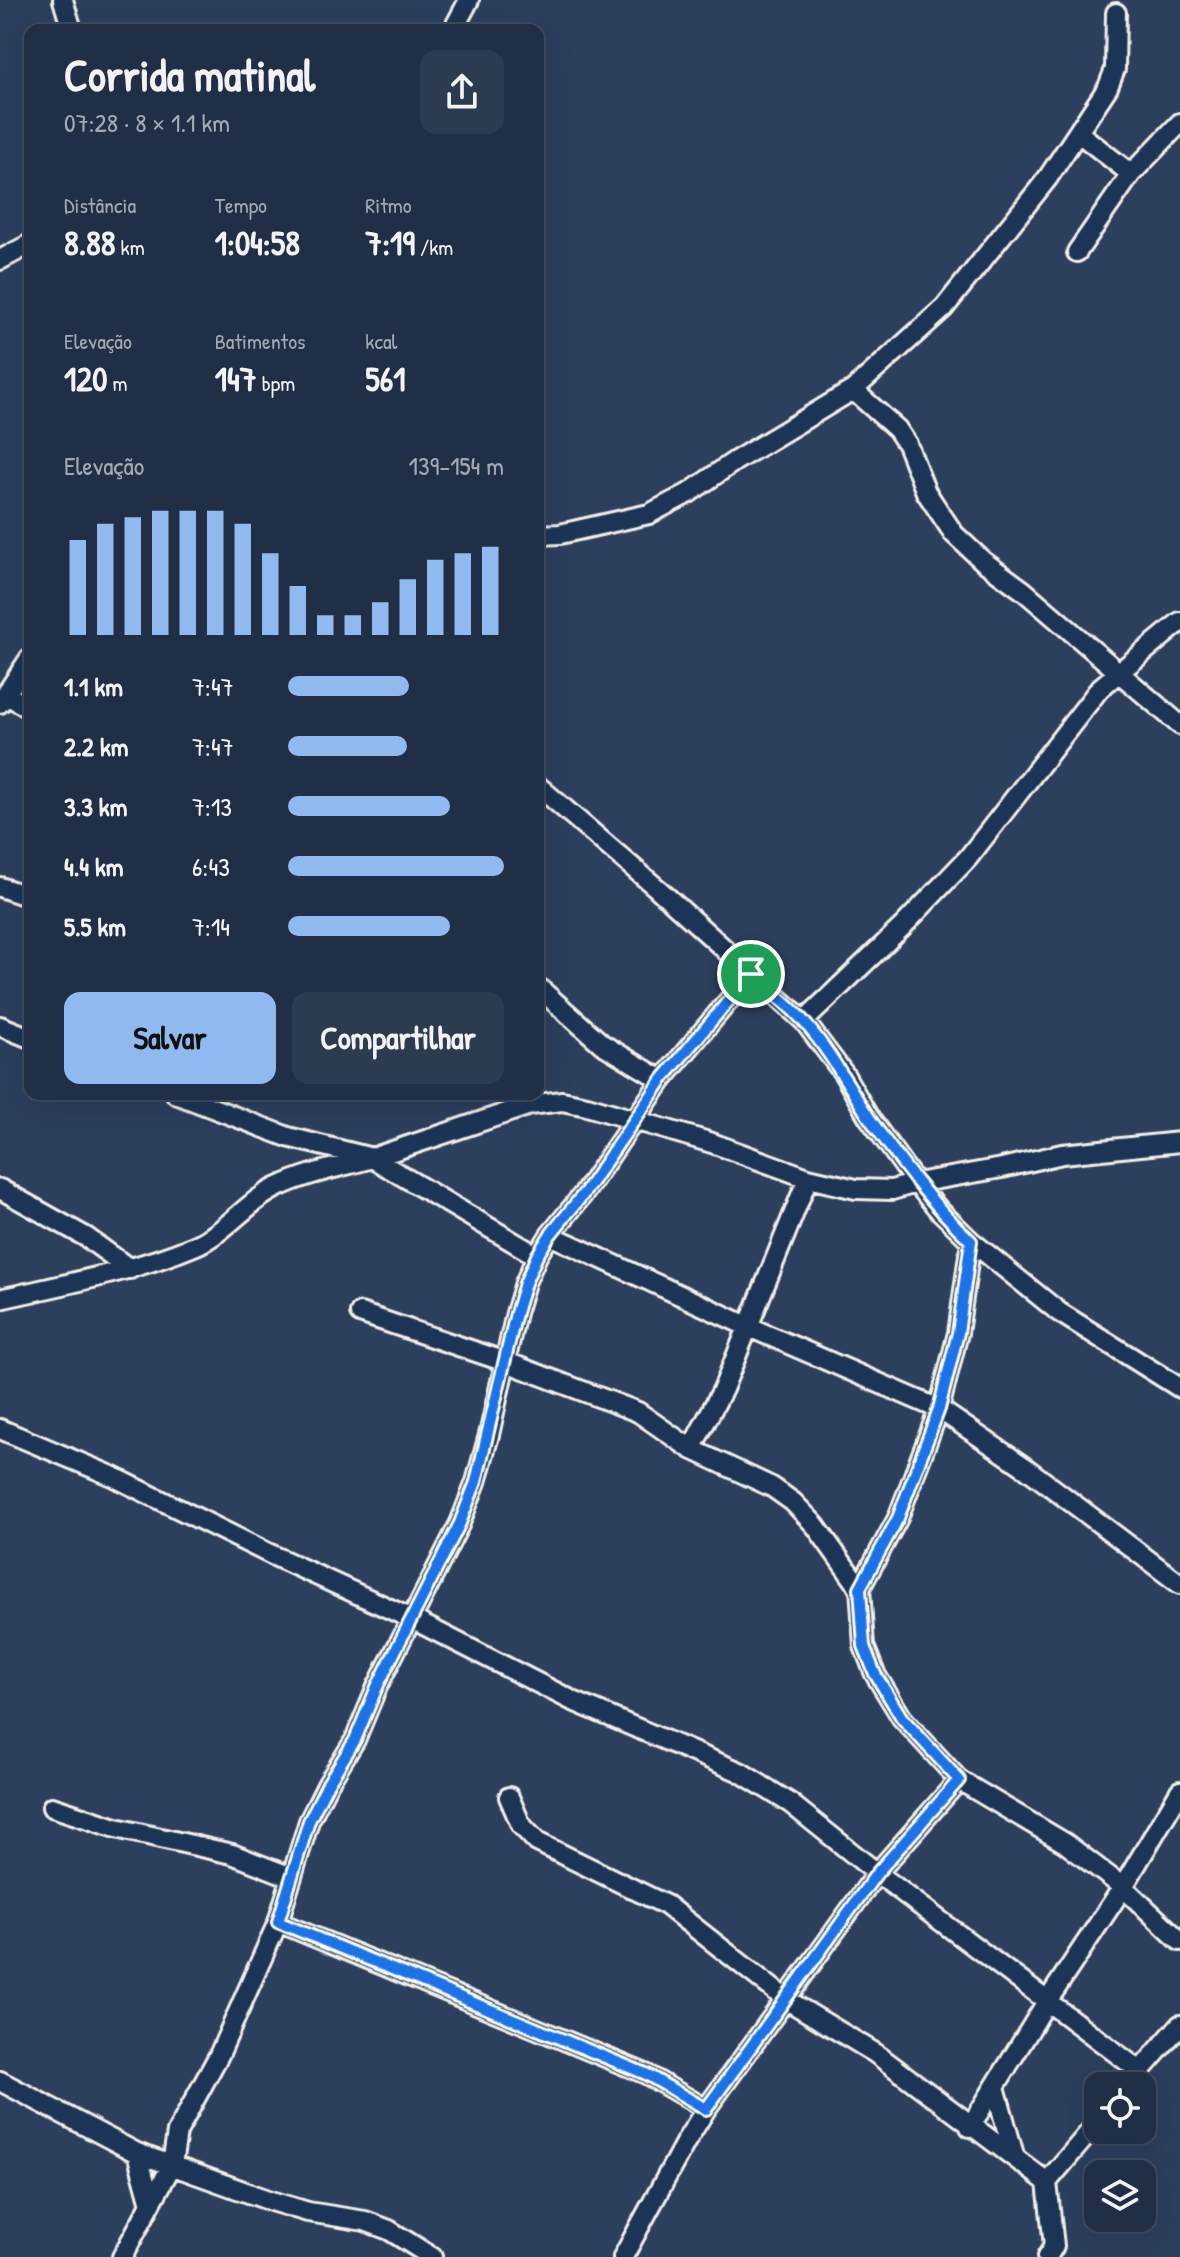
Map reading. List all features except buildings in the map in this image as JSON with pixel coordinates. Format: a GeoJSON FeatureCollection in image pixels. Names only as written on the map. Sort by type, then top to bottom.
{"type":"FeatureCollection","features":[{"type":"Feature","properties":{"kind":"street"},"geometry":{"type":"LineString","coordinates":[[63,0],[70,24]]}},
{"type":"Feature","properties":{"kind":"street"},"geometry":{"type":"LineString","coordinates":[[456,24],[469,0]]}},
{"type":"Feature","properties":{"kind":"street"},"geometry":{"type":"LineString","coordinates":[[544,535],[649,514],[689,493],[735,461],[853,390],[944,308],[1080,134],[1108,87],[1115,69],[1116,13]]}},
{"type":"Feature","properties":{"kind":"street"},"geometry":{"type":"LineString","coordinates":[[1077,252],[1131,174],[1180,123]]}},
{"type":"Feature","properties":{"kind":"street"},"geometry":{"type":"LineString","coordinates":[[1080,134],[1131,174]]}},
{"type":"Feature","properties":{"kind":"street"},"geometry":{"type":"LineString","coordinates":[[0,260],[24,247]]}},
{"type":"Feature","properties":{"kind":"street"},"geometry":{"type":"LineString","coordinates":[[853,390],[897,429],[907,444],[926,492],[954,534],[1120,671],[1180,725]]}},
{"type":"Feature","properties":{"kind":"street"},"geometry":{"type":"LineString","coordinates":[[804,1021],[903,926],[968,858],[1081,710],[1120,671],[1180,622]]}},
{"type":"Feature","properties":{"kind":"street"},"geometry":{"type":"LineString","coordinates":[[24,667],[3,699],[24,707]]}},
{"type":"Feature","properties":{"kind":"street"},"geometry":{"type":"LineString","coordinates":[[544,795],[658,889],[804,1021],[844,1074],[868,1116],[916,1183],[971,1241],[1059,1312],[1180,1388]]}},
{"type":"Feature","properties":{"kind":"street"},"geometry":{"type":"LineString","coordinates":[[0,887],[24,895]]}},
{"type":"Feature","properties":{"kind":"street"},"geometry":{"type":"LineString","coordinates":[[122,2257],[172,2165],[177,2132],[219,2055],[278,1922],[309,1821],[355,1740],[377,1687],[460,1523],[476,1482],[525,1283],[537,1256],[662,1080],[751,974]]}},
{"type":"Feature","properties":{"kind":"street"},"geometry":{"type":"LineString","coordinates":[[544,992],[602,1044],[662,1080]]}},
{"type":"Feature","properties":{"kind":"street"},"geometry":{"type":"LineString","coordinates":[[0,1026],[24,1036]]}},
{"type":"Feature","properties":{"kind":"street"},"geometry":{"type":"LineString","coordinates":[[544,1094],[712,1143],[808,1178],[856,1189],[892,1190],[1062,1154],[1180,1142]]}},
{"type":"Feature","properties":{"kind":"street"},"geometry":{"type":"LineString","coordinates":[[192,1100],[288,1137],[372,1158],[537,1256]]}},
{"type":"Feature","properties":{"kind":"street"},"geometry":{"type":"LineString","coordinates":[[0,1299],[130,1269],[198,1245],[233,1221],[250,1204],[278,1187],[530,1105],[562,1101]]}},
{"type":"Feature","properties":{"kind":"street"},"geometry":{"type":"LineString","coordinates":[[691,1449],[723,1389],[808,1178]]}},
{"type":"Feature","properties":{"kind":"street"},"geometry":{"type":"LineString","coordinates":[[0,1189],[86,1237],[130,1269]]}},
{"type":"Feature","properties":{"kind":"street"},"geometry":{"type":"LineString","coordinates":[[550,1235],[749,1327],[939,1409],[1026,1468],[1180,1584]]}},
{"type":"Feature","properties":{"kind":"street"},"geometry":{"type":"LineString","coordinates":[[860,1588],[898,1518],[939,1409],[958,1333],[971,1241]]}},
{"type":"Feature","properties":{"kind":"street"},"geometry":{"type":"LineString","coordinates":[[360,1313],[506,1362],[638,1412],[691,1449],[772,1487],[793,1502],[815,1525],[860,1588],[864,1646],[875,1674],[902,1718],[959,1780],[1065,1843],[1123,1887],[1180,1941]]}},
{"type":"Feature","properties":{"kind":"street"},"geometry":{"type":"LineString","coordinates":[[0,1429],[112,1476],[270,1554],[412,1619],[561,1695],[740,1772],[790,1803],[877,1873],[1140,2071],[1180,2025]]}},
{"type":"Feature","properties":{"kind":"street"},"geometry":{"type":"LineString","coordinates":[[623,2257],[706,2109],[877,1873],[959,1780]]}},
{"type":"Feature","properties":{"kind":"street"},"geometry":{"type":"LineString","coordinates":[[970,2127],[1048,2000],[1123,1887],[1180,1791]]}},
{"type":"Feature","properties":{"kind":"street"},"geometry":{"type":"LineString","coordinates":[[509,1797],[521,1825],[537,1842],[666,1905],[787,2000],[875,2053],[1047,2182],[1055,2253]]}},
{"type":"Feature","properties":{"kind":"street"},"geometry":{"type":"LineString","coordinates":[[52,1807],[116,1828],[232,1854],[291,1877]]}},
{"type":"Feature","properties":{"kind":"street"},"geometry":{"type":"LineString","coordinates":[[278,1922],[646,2074],[706,2109]]}},
{"type":"Feature","properties":{"kind":"street"},"geometry":{"type":"LineString","coordinates":[[0,2081],[145,2155],[271,2201],[308,2212],[365,2221],[389,2230],[432,2257]]}},
{"type":"Feature","properties":{"kind":"street"},"geometry":{"type":"LineString","coordinates":[[995,2087],[1014,2155]]}},
{"type":"Feature","properties":{"kind":"street"},"geometry":{"type":"LineString","coordinates":[[145,2155],[177,2132]]}},
{"type":"Feature","properties":{"kind":"street"},"geometry":{"type":"LineString","coordinates":[[1047,2182],[1084,2138]]}},
{"type":"Feature","properties":{"kind":"street"},"geometry":{"type":"LineString","coordinates":[[145,2155],[151,2204]]}},
{"type":"Feature","properties":{"kind":"route"},"geometry":{"type":"LineString","coordinates":[[751,974],[804,1021],[844,1074],[868,1116],[916,1183],[971,1241],[958,1333],[939,1409],[898,1518],[860,1588],[864,1646],[875,1674],[902,1718],[959,1780],[877,1873],[741,2065],[706,2109],[646,2074],[278,1922],[309,1821],[355,1740],[377,1687],[460,1523],[476,1482],[516,1313],[537,1256],[662,1080],[751,974]]}}]}
